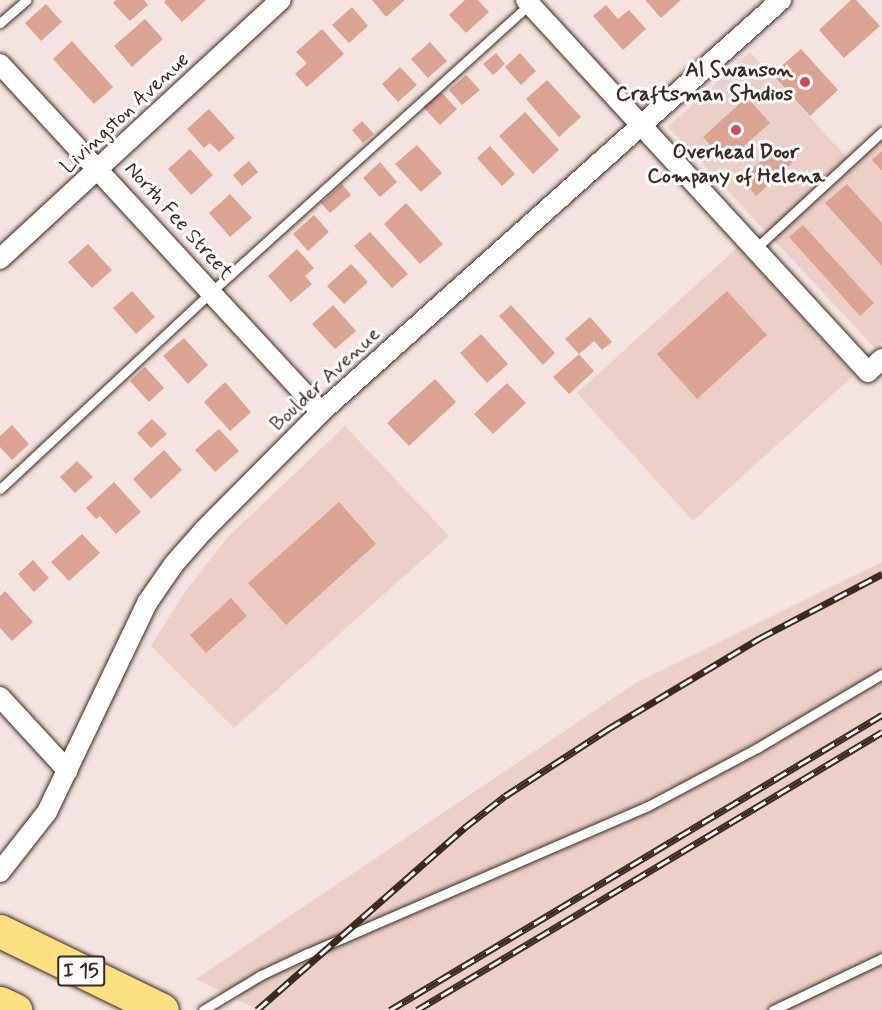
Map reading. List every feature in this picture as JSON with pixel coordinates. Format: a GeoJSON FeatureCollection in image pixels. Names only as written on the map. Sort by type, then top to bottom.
{"type":"FeatureCollection","features":[{"type":"Feature","properties":{"kind":"highway","name":"I 15"},"geometry":{"type":"LineString","coordinates":[[0,931],[162,1010]]}},
{"type":"Feature","properties":{"kind":"highway"},"geometry":{"type":"LineString","coordinates":[[0,1003],[15,1010]]}},
{"type":"Feature","properties":{"kind":"street","name":"Livingston Avenue"},"geometry":{"type":"LineString","coordinates":[[0,259],[281,0]]}},
{"type":"Feature","properties":{"kind":"street","name":"Boulder Avenue"},"geometry":{"type":"LineString","coordinates":[[0,872],[47,812],[147,603],[174,564],[204,530],[321,412],[780,0]]}},
{"type":"Feature","properties":{"kind":"street"},"geometry":{"type":"LineString","coordinates":[[530,1],[755,249],[875,365]]}},
{"type":"Feature","properties":{"kind":"street","name":"North Fee Street"},"geometry":{"type":"LineString","coordinates":[[0,64],[321,412]]}},
{"type":"Feature","properties":{"kind":"street"},"geometry":{"type":"LineString","coordinates":[[0,697],[68,771]]}},
{"type":"Feature","properties":{"kind":"lane"},"geometry":{"type":"LineString","coordinates":[[0,23],[26,0]]}},
{"type":"Feature","properties":{"kind":"lane"},"geometry":{"type":"LineString","coordinates":[[0,489],[211,292],[530,1]]}},
{"type":"Feature","properties":{"kind":"lane"},"geometry":{"type":"LineString","coordinates":[[755,249],[882,132]]}},
{"type":"Feature","properties":{"kind":"lane"},"geometry":{"type":"LineString","coordinates":[[204,1010],[261,975],[308,953],[648,806],[757,747],[882,674]]}},
{"type":"Feature","properties":{"kind":"lane"},"geometry":{"type":"LineString","coordinates":[[773,1010],[882,958]]}},
{"type":"Feature","properties":{"kind":"shaded area"},"geometry":{"type":"Polygon","coordinates":[[[750,52],[850,161],[882,134],[882,342],[875,348],[668,127],[750,52]]]}},
{"type":"Feature","properties":{"kind":"shaded area"},"geometry":{"type":"Polygon","coordinates":[[[738,247],[854,375],[693,521],[577,393],[738,247]]]}},
{"type":"Feature","properties":{"kind":"shaded area"},"geometry":{"type":"Polygon","coordinates":[[[345,426],[449,536],[234,728],[151,646],[185,592],[227,538],[345,426]]]}},
{"type":"Feature","properties":{"kind":"shaded area"},"geometry":{"type":"Polygon","coordinates":[[[882,562],[882,1010],[258,1010],[196,979],[636,683],[882,562]]]}},
{"type":"Feature","properties":{"kind":"building"},"geometry":{"type":"Polygon","coordinates":[[[116,0],[144,0],[148,5],[130,21],[113,3],[116,0]]]}},
{"type":"Feature","properties":{"kind":"building"},"geometry":{"type":"Polygon","coordinates":[[[166,0],[206,0],[182,22],[164,2],[166,0]]]}},
{"type":"Feature","properties":{"kind":"building"},"geometry":{"type":"Polygon","coordinates":[[[372,0],[405,0],[386,17],[372,0]]]}},
{"type":"Feature","properties":{"kind":"building"},"geometry":{"type":"Polygon","coordinates":[[[465,0],[478,0],[489,12],[466,33],[449,15],[465,0]]]}},
{"type":"Feature","properties":{"kind":"building"},"geometry":{"type":"Polygon","coordinates":[[[645,0],[681,0],[661,18],[645,0]]]}},
{"type":"Feature","properties":{"kind":"building"},"geometry":{"type":"Polygon","coordinates":[[[851,0],[856,0],[880,26],[844,58],[819,30],[851,0]]]}},
{"type":"Feature","properties":{"kind":"building"},"geometry":{"type":"Polygon","coordinates":[[[46,4],[62,22],[41,41],[25,23],[46,4]]]}},
{"type":"Feature","properties":{"kind":"building"},"geometry":{"type":"Polygon","coordinates":[[[606,5],[618,19],[629,10],[646,29],[623,50],[593,16],[606,5]]]}},
{"type":"Feature","properties":{"kind":"building"},"geometry":{"type":"Polygon","coordinates":[[[352,7],[368,26],[349,43],[332,25],[352,7]]]}},
{"type":"Feature","properties":{"kind":"building"},"geometry":{"type":"Polygon","coordinates":[[[145,19],[163,39],[132,67],[114,46],[145,19]]]}},
{"type":"Feature","properties":{"kind":"building"},"geometry":{"type":"Polygon","coordinates":[[[322,29],[344,54],[307,87],[295,74],[307,63],[296,52],[322,29]]]}},
{"type":"Feature","properties":{"kind":"building"},"geometry":{"type":"Polygon","coordinates":[[[72,41],[113,87],[94,104],[53,59],[72,41]]]}},
{"type":"Feature","properties":{"kind":"building"},"geometry":{"type":"Polygon","coordinates":[[[430,42],[447,61],[428,78],[411,59],[430,42]]]}},
{"type":"Feature","properties":{"kind":"building","name":"Al Swanson Craftsman Studios"},"geometry":{"type":"Polygon","coordinates":[[[801,49],[838,90],[810,116],[772,74],[801,49]]]}},
{"type":"Feature","properties":{"kind":"building"},"geometry":{"type":"Polygon","coordinates":[[[496,53],[505,64],[493,75],[483,64],[496,53]]]}},
{"type":"Feature","properties":{"kind":"building"},"geometry":{"type":"Polygon","coordinates":[[[520,53],[536,71],[521,85],[505,67],[520,53]]]}},
{"type":"Feature","properties":{"kind":"building"},"geometry":{"type":"Polygon","coordinates":[[[400,67],[417,85],[398,102],[382,84],[400,67]]]}},
{"type":"Feature","properties":{"kind":"building"},"geometry":{"type":"Polygon","coordinates":[[[466,75],[480,90],[462,105],[449,90],[466,75]]]}},
{"type":"Feature","properties":{"kind":"building"},"geometry":{"type":"Polygon","coordinates":[[[547,80],[581,117],[559,137],[526,99],[547,80]]]}},
{"type":"Feature","properties":{"kind":"building"},"geometry":{"type":"Polygon","coordinates":[[[439,90],[457,109],[440,125],[422,106],[439,90]]]}},
{"type":"Feature","properties":{"kind":"building","name":"Overhead Door Company of Helena"},"geometry":{"type":"Polygon","coordinates":[[[747,97],[770,123],[726,162],[703,137],[747,97]]]}},
{"type":"Feature","properties":{"kind":"building"},"geometry":{"type":"Polygon","coordinates":[[[209,109],[235,138],[219,152],[210,143],[204,148],[187,129],[209,109]]]}},
{"type":"Feature","properties":{"kind":"building"},"geometry":{"type":"Polygon","coordinates":[[[525,112],[559,150],[533,174],[499,136],[525,112]]]}},
{"type":"Feature","properties":{"kind":"building"},"geometry":{"type":"Polygon","coordinates":[[[362,121],[374,134],[363,143],[352,130],[362,121]]]}},
{"type":"Feature","properties":{"kind":"building"},"geometry":{"type":"Polygon","coordinates":[[[417,145],[442,173],[421,192],[395,164],[417,145]]]}},
{"type":"Feature","properties":{"kind":"building"},"geometry":{"type":"Polygon","coordinates":[[[490,146],[515,174],[502,186],[477,158],[490,146]]]}},
{"type":"Feature","properties":{"kind":"building"},"geometry":{"type":"Polygon","coordinates":[[[778,146],[793,162],[756,196],[741,179],[778,146]]]}},
{"type":"Feature","properties":{"kind":"building"},"geometry":{"type":"Polygon","coordinates":[[[190,149],[213,175],[191,195],[168,169],[190,149]]]}},
{"type":"Feature","properties":{"kind":"building"},"geometry":{"type":"Polygon","coordinates":[[[882,151],[882,171],[872,160],[882,151]]]}},
{"type":"Feature","properties":{"kind":"building"},"geometry":{"type":"Polygon","coordinates":[[[249,161],[258,172],[242,186],[233,175],[249,161]]]}},
{"type":"Feature","properties":{"kind":"building"},"geometry":{"type":"Polygon","coordinates":[[[380,162],[397,182],[380,197],[363,178],[380,162]]]}},
{"type":"Feature","properties":{"kind":"building"},"geometry":{"type":"Polygon","coordinates":[[[342,184],[351,195],[330,213],[321,203],[342,184]]]}},
{"type":"Feature","properties":{"kind":"building"},"geometry":{"type":"Polygon","coordinates":[[[847,184],[882,223],[882,266],[825,203],[847,184]]]}},
{"type":"Feature","properties":{"kind":"building"},"geometry":{"type":"Polygon","coordinates":[[[230,194],[252,218],[230,237],[209,213],[230,194]]]}},
{"type":"Feature","properties":{"kind":"building"},"geometry":{"type":"Polygon","coordinates":[[[406,203],[443,244],[420,264],[384,224],[406,203]]]}},
{"type":"Feature","properties":{"kind":"building"},"geometry":{"type":"Polygon","coordinates":[[[314,215],[329,232],[308,251],[293,234],[314,215]]]}},
{"type":"Feature","properties":{"kind":"building"},"geometry":{"type":"Polygon","coordinates":[[[803,225],[874,303],[860,316],[789,237],[803,225]]]}},
{"type":"Feature","properties":{"kind":"building"},"geometry":{"type":"Polygon","coordinates":[[[370,232],[408,274],[392,288],[354,246],[370,232]]]}},
{"type":"Feature","properties":{"kind":"building"},"geometry":{"type":"Polygon","coordinates":[[[88,244],[112,270],[92,288],[68,262],[88,244]]]}},
{"type":"Feature","properties":{"kind":"building"},"geometry":{"type":"Polygon","coordinates":[[[297,249],[314,268],[305,276],[312,284],[291,302],[268,276],[297,249]]]}},
{"type":"Feature","properties":{"kind":"building"},"geometry":{"type":"Polygon","coordinates":[[[351,264],[368,282],[344,304],[327,286],[351,264]]]}},
{"type":"Feature","properties":{"kind":"building"},"geometry":{"type":"Polygon","coordinates":[[[132,291],[155,317],[136,334],[113,308],[132,291]]]}},
{"type":"Feature","properties":{"kind":"building"},"geometry":{"type":"Polygon","coordinates":[[[727,291],[767,335],[697,399],[657,354],[727,291]]]}},
{"type":"Feature","properties":{"kind":"building"},"geometry":{"type":"Polygon","coordinates":[[[333,305],[356,331],[335,349],[312,324],[333,305]]]}},
{"type":"Feature","properties":{"kind":"building"},"geometry":{"type":"Polygon","coordinates":[[[511,305],[555,353],[543,365],[499,316],[511,305]]]}},
{"type":"Feature","properties":{"kind":"building"},"geometry":{"type":"Polygon","coordinates":[[[590,317],[612,342],[602,350],[594,341],[579,354],[565,339],[590,317]]]}},
{"type":"Feature","properties":{"kind":"building"},"geometry":{"type":"Polygon","coordinates":[[[481,334],[508,364],[487,383],[460,353],[481,334]]]}},
{"type":"Feature","properties":{"kind":"building"},"geometry":{"type":"Polygon","coordinates":[[[184,338],[208,365],[188,384],[163,356],[184,338]]]}},
{"type":"Feature","properties":{"kind":"building"},"geometry":{"type":"Polygon","coordinates":[[[579,354],[594,371],[569,394],[553,377],[579,354]]]}},
{"type":"Feature","properties":{"kind":"building"},"geometry":{"type":"Polygon","coordinates":[[[145,367],[164,388],[149,402],[130,381],[145,367]]]}},
{"type":"Feature","properties":{"kind":"building"},"geometry":{"type":"Polygon","coordinates":[[[435,379],[456,402],[409,446],[387,423],[435,379]]]}},
{"type":"Feature","properties":{"kind":"building"},"geometry":{"type":"Polygon","coordinates":[[[225,382],[251,412],[230,431],[204,402],[225,382]]]}},
{"type":"Feature","properties":{"kind":"building"},"geometry":{"type":"Polygon","coordinates":[[[507,383],[526,403],[493,434],[474,414],[507,383]]]}},
{"type":"Feature","properties":{"kind":"building"},"geometry":{"type":"Polygon","coordinates":[[[152,419],[167,434],[151,448],[137,433],[152,419]]]}},
{"type":"Feature","properties":{"kind":"building"},"geometry":{"type":"Polygon","coordinates":[[[12,425],[29,444],[12,460],[0,447],[0,436],[12,425]]]}},
{"type":"Feature","properties":{"kind":"building"},"geometry":{"type":"Polygon","coordinates":[[[219,429],[239,451],[215,472],[195,450],[219,429]]]}},
{"type":"Feature","properties":{"kind":"building"},"geometry":{"type":"Polygon","coordinates":[[[164,450],[182,470],[151,499],[133,479],[164,450]]]}},
{"type":"Feature","properties":{"kind":"building"},"geometry":{"type":"Polygon","coordinates":[[[77,461],[93,477],[75,493],[60,477],[77,461]]]}},
{"type":"Feature","properties":{"kind":"building"},"geometry":{"type":"Polygon","coordinates":[[[114,482],[141,512],[116,534],[100,516],[96,519],[86,508],[114,482]]]}},
{"type":"Feature","properties":{"kind":"building"},"geometry":{"type":"Polygon","coordinates":[[[339,502],[376,544],[286,625],[248,583],[339,502]]]}},
{"type":"Feature","properties":{"kind":"building"},"geometry":{"type":"Polygon","coordinates":[[[82,534],[100,553],[69,581],[51,562],[82,534]]]}},
{"type":"Feature","properties":{"kind":"building"},"geometry":{"type":"Polygon","coordinates":[[[33,560],[49,578],[34,592],[18,574],[33,560]]]}},
{"type":"Feature","properties":{"kind":"building"},"geometry":{"type":"Polygon","coordinates":[[[5,591],[33,622],[12,641],[0,628],[0,596],[5,591]]]}},
{"type":"Feature","properties":{"kind":"building"},"geometry":{"type":"Polygon","coordinates":[[[231,598],[247,616],[206,653],[190,635],[231,598]]]}},
{"type":"Feature","properties":{"kind":"railway"},"geometry":{"type":"LineString","coordinates":[[257,1010],[464,828],[505,796],[608,729],[760,638],[882,574]]}},
{"type":"Feature","properties":{"kind":"railway"},"geometry":{"type":"LineString","coordinates":[[390,1010],[882,715]]}},
{"type":"Feature","properties":{"kind":"railway"},"geometry":{"type":"LineString","coordinates":[[417,1010],[882,732]]}},
{"type":"Feature","properties":{"kind":"place","name":"Al Swanson Craftsman Studios"},"geometry":{"type":"Point","coordinates":[805,82]}},
{"type":"Feature","properties":{"kind":"place","name":"Overhead Door Company of Helena"},"geometry":{"type":"Point","coordinates":[736,130]}}]}
